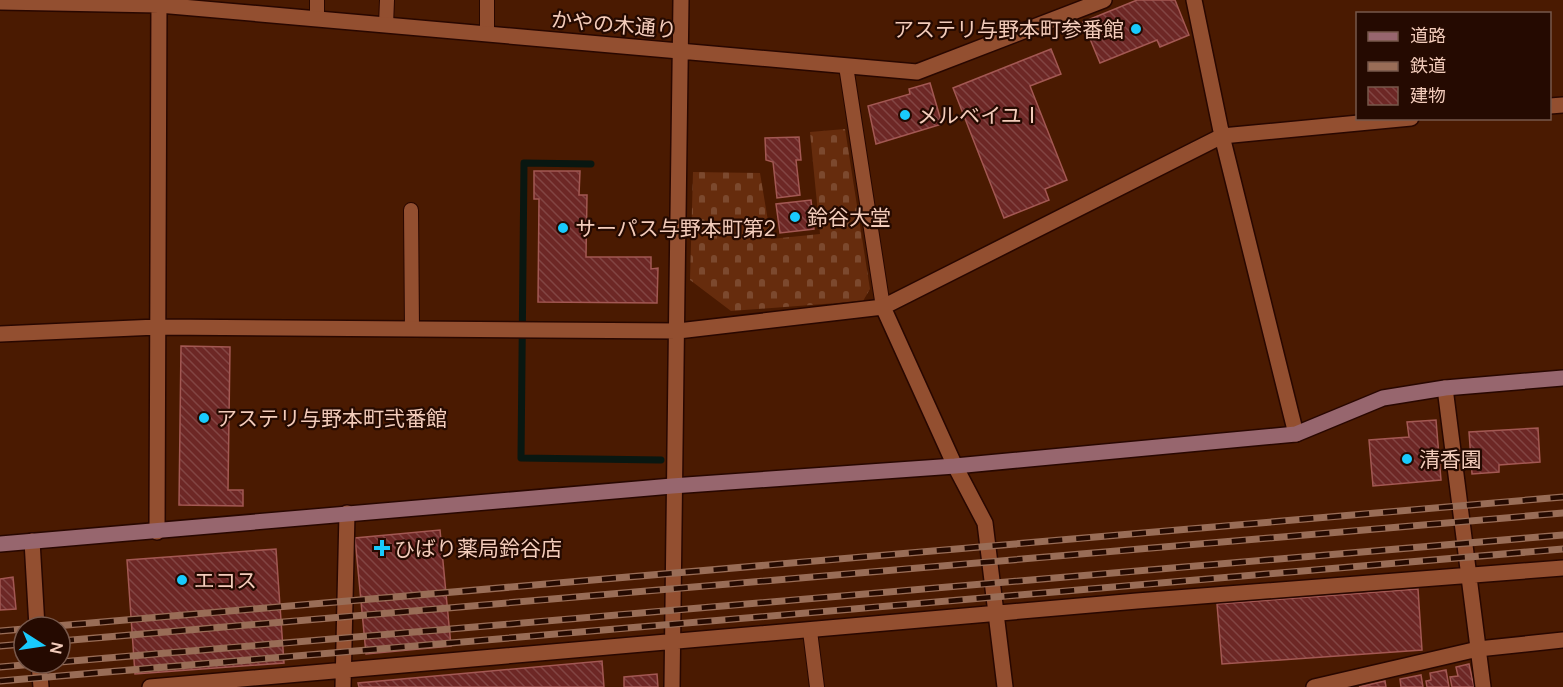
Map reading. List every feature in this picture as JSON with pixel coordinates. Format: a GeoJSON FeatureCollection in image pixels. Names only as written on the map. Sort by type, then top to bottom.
{"type":"FeatureCollection","features":[{"type":"Feature","properties":{"kind":"street"},"geometry":{"type":"LineString","coordinates":[[672,687],[672,486],[678,331],[681,0]]}},
{"type":"Feature","properties":{"kind":"street","name":"かやの木通り"},"geometry":{"type":"LineString","coordinates":[[0,2],[159,2],[317,19],[916,72],[1104,0]]}},
{"type":"Feature","properties":{"kind":"street"},"geometry":{"type":"LineString","coordinates":[[1194,0],[1222,136],[1296,434]]}},
{"type":"Feature","properties":{"kind":"street"},"geometry":{"type":"LineString","coordinates":[[157,532],[159,2]]}},
{"type":"Feature","properties":{"kind":"street"},"geometry":{"type":"LineString","coordinates":[[0,334],[156,327],[678,331],[883,307],[1222,136],[1390,120]]}},
{"type":"Feature","properties":{"kind":"street"},"geometry":{"type":"LineString","coordinates":[[883,307],[955,465],[985,523],[1005,687]]}},
{"type":"Feature","properties":{"kind":"street"},"geometry":{"type":"LineString","coordinates":[[0,544],[672,486],[955,465],[1296,434],[1383,398],[1445,388],[1563,378]]}},
{"type":"Feature","properties":{"kind":"street"},"geometry":{"type":"LineString","coordinates":[[1445,388],[1483,687]]}},
{"type":"Feature","properties":{"kind":"street"},"geometry":{"type":"LineString","coordinates":[[343,687],[347,513]]}},
{"type":"Feature","properties":{"kind":"street"},"geometry":{"type":"LineString","coordinates":[[32,541],[36,615]]}},
{"type":"Feature","properties":{"kind":"street"},"geometry":{"type":"LineString","coordinates":[[150,687],[1469,574],[1563,568]]}},
{"type":"Feature","properties":{"kind":"street"},"geometry":{"type":"LineString","coordinates":[[1314,687],[1478,649],[1563,640]]}},
{"type":"Feature","properties":{"kind":"lane"},"geometry":{"type":"LineString","coordinates":[[317,0],[317,19]]}},
{"type":"Feature","properties":{"kind":"lane"},"geometry":{"type":"LineString","coordinates":[[386,25],[387,0]]}},
{"type":"Feature","properties":{"kind":"lane"},"geometry":{"type":"LineString","coordinates":[[487,34],[488,0]]}},
{"type":"Feature","properties":{"kind":"lane"},"geometry":{"type":"LineString","coordinates":[[846,66],[883,307]]}},
{"type":"Feature","properties":{"kind":"lane"},"geometry":{"type":"LineString","coordinates":[[411,210],[412,329]]}},
{"type":"Feature","properties":{"kind":"lane"},"geometry":{"type":"LineString","coordinates":[[810,631],[817,687]]}},
{"type":"Feature","properties":{"kind":"green space"},"geometry":{"type":"Polygon","coordinates":[[[845,129],[870,289],[863,301],[731,311],[690,280],[693,172],[760,173],[771,239],[820,234],[810,132],[845,129]]]}},
{"type":"Feature","properties":{"kind":"building","name":"アステリ与野本町参番館"},"geometry":{"type":"Polygon","coordinates":[[[1137,0],[1175,0],[1189,35],[1160,47],[1157,40],[1100,63],[1083,22],[1137,0]]]}},
{"type":"Feature","properties":{"kind":"building"},"geometry":{"type":"Polygon","coordinates":[[[1051,49],[1061,74],[1030,86],[1067,180],[1045,189],[1049,200],[1004,218],[953,88],[1051,49]]]}},
{"type":"Feature","properties":{"kind":"building","name":"メルベイユⅠ"},"geometry":{"type":"Polygon","coordinates":[[[930,83],[942,124],[876,144],[868,106],[910,94],[909,89],[930,83]]]}},
{"type":"Feature","properties":{"kind":"building"},"geometry":{"type":"Polygon","coordinates":[[[799,137],[801,160],[796,160],[800,195],[777,198],[773,162],[766,160],[765,138],[799,137]]]}},
{"type":"Feature","properties":{"kind":"building","name":"サーパス与野本町第2"},"geometry":{"type":"Polygon","coordinates":[[[534,171],[580,171],[579,195],[587,195],[586,257],[651,257],[651,269],[658,268],[657,303],[538,302],[539,199],[534,199],[534,171]]]}},
{"type":"Feature","properties":{"kind":"building","name":"鈴谷大堂"},"geometry":{"type":"Polygon","coordinates":[[[811,200],[814,229],[780,233],[776,204],[811,200]]]}},
{"type":"Feature","properties":{"kind":"building","name":"アステリ与野本町弐番館"},"geometry":{"type":"Polygon","coordinates":[[[181,346],[230,347],[228,490],[243,490],[243,506],[179,505],[181,346]]]}},
{"type":"Feature","properties":{"kind":"building"},"geometry":{"type":"Polygon","coordinates":[[[1436,420],[1441,480],[1373,486],[1369,440],[1409,437],[1407,422],[1436,420]]]}},
{"type":"Feature","properties":{"kind":"building"},"geometry":{"type":"Polygon","coordinates":[[[1538,428],[1540,462],[1499,465],[1499,472],[1472,474],[1469,432],[1538,428]]]}},
{"type":"Feature","properties":{"kind":"building"},"geometry":{"type":"Polygon","coordinates":[[[440,530],[451,646],[366,654],[355,538],[440,530]]]}},
{"type":"Feature","properties":{"kind":"building"},"geometry":{"type":"Polygon","coordinates":[[[276,549],[284,663],[135,674],[127,560],[276,549]]]}},
{"type":"Feature","properties":{"kind":"building"},"geometry":{"type":"Polygon","coordinates":[[[13,577],[16,609],[0,610],[0,579],[13,577]]]}},
{"type":"Feature","properties":{"kind":"building"},"geometry":{"type":"Polygon","coordinates":[[[1418,589],[1422,650],[1222,664],[1217,604],[1418,589]]]}},
{"type":"Feature","properties":{"kind":"building"},"geometry":{"type":"Polygon","coordinates":[[[602,661],[604,687],[359,687],[358,683],[602,661]]]}},
{"type":"Feature","properties":{"kind":"building"},"geometry":{"type":"Polygon","coordinates":[[[1469,664],[1474,687],[1452,687],[1450,677],[1458,676],[1456,667],[1469,664]]]}},
{"type":"Feature","properties":{"kind":"building"},"geometry":{"type":"Polygon","coordinates":[[[1446,670],[1449,687],[1427,687],[1426,681],[1431,680],[1430,673],[1446,670]]]}},
{"type":"Feature","properties":{"kind":"building"},"geometry":{"type":"Polygon","coordinates":[[[657,674],[658,687],[624,687],[624,677],[657,674]]]}},
{"type":"Feature","properties":{"kind":"building"},"geometry":{"type":"Polygon","coordinates":[[[1421,675],[1423,687],[1401,687],[1400,679],[1421,675]]]}},
{"type":"Feature","properties":{"kind":"building"},"geometry":{"type":"Polygon","coordinates":[[[1385,681],[1386,687],[1359,687],[1385,681]]]}},
{"type":"Feature","properties":{"kind":"waterway"},"geometry":{"type":"LineString","coordinates":[[591,164],[524,163],[521,458],[661,460]]}},
{"type":"Feature","properties":{"kind":"railway"},"geometry":{"type":"LineString","coordinates":[[72,625],[1563,497]]}},
{"type":"Feature","properties":{"kind":"railway"},"geometry":{"type":"LineString","coordinates":[[72,640],[1563,513]]}},
{"type":"Feature","properties":{"kind":"railway"},"geometry":{"type":"LineString","coordinates":[[72,661],[1563,535]]}},
{"type":"Feature","properties":{"kind":"railway"},"geometry":{"type":"LineString","coordinates":[[0,681],[1563,549]]}},
{"type":"Feature","properties":{"kind":"railway"},"geometry":{"type":"LineString","coordinates":[[0,631],[12,630]]}},
{"type":"Feature","properties":{"kind":"railway"},"geometry":{"type":"LineString","coordinates":[[0,646],[12,645]]}},
{"type":"Feature","properties":{"kind":"railway"},"geometry":{"type":"LineString","coordinates":[[0,667],[12,666]]}},
{"type":"Feature","properties":{"kind":"place","name":"アステリ与野本町参番館"},"geometry":{"type":"Point","coordinates":[1136,29]}},
{"type":"Feature","properties":{"kind":"place","name":"メルベイユⅠ"},"geometry":{"type":"Point","coordinates":[905,115]}},
{"type":"Feature","properties":{"kind":"place","name":"鈴谷大堂"},"geometry":{"type":"Point","coordinates":[795,217]}},
{"type":"Feature","properties":{"kind":"place","name":"サーパス与野本町第2"},"geometry":{"type":"Point","coordinates":[563,228]}},
{"type":"Feature","properties":{"kind":"place","name":"アステリ与野本町弐番館"},"geometry":{"type":"Point","coordinates":[204,418]}},
{"type":"Feature","properties":{"kind":"place","name":"清香園"},"geometry":{"type":"Point","coordinates":[1407,459]}},
{"type":"Feature","properties":{"kind":"place","name":"ひばり薬局鈴谷店"},"geometry":{"type":"Point","coordinates":[382,548]}},
{"type":"Feature","properties":{"kind":"place","name":"エコス"},"geometry":{"type":"Point","coordinates":[182,580]}}]}
